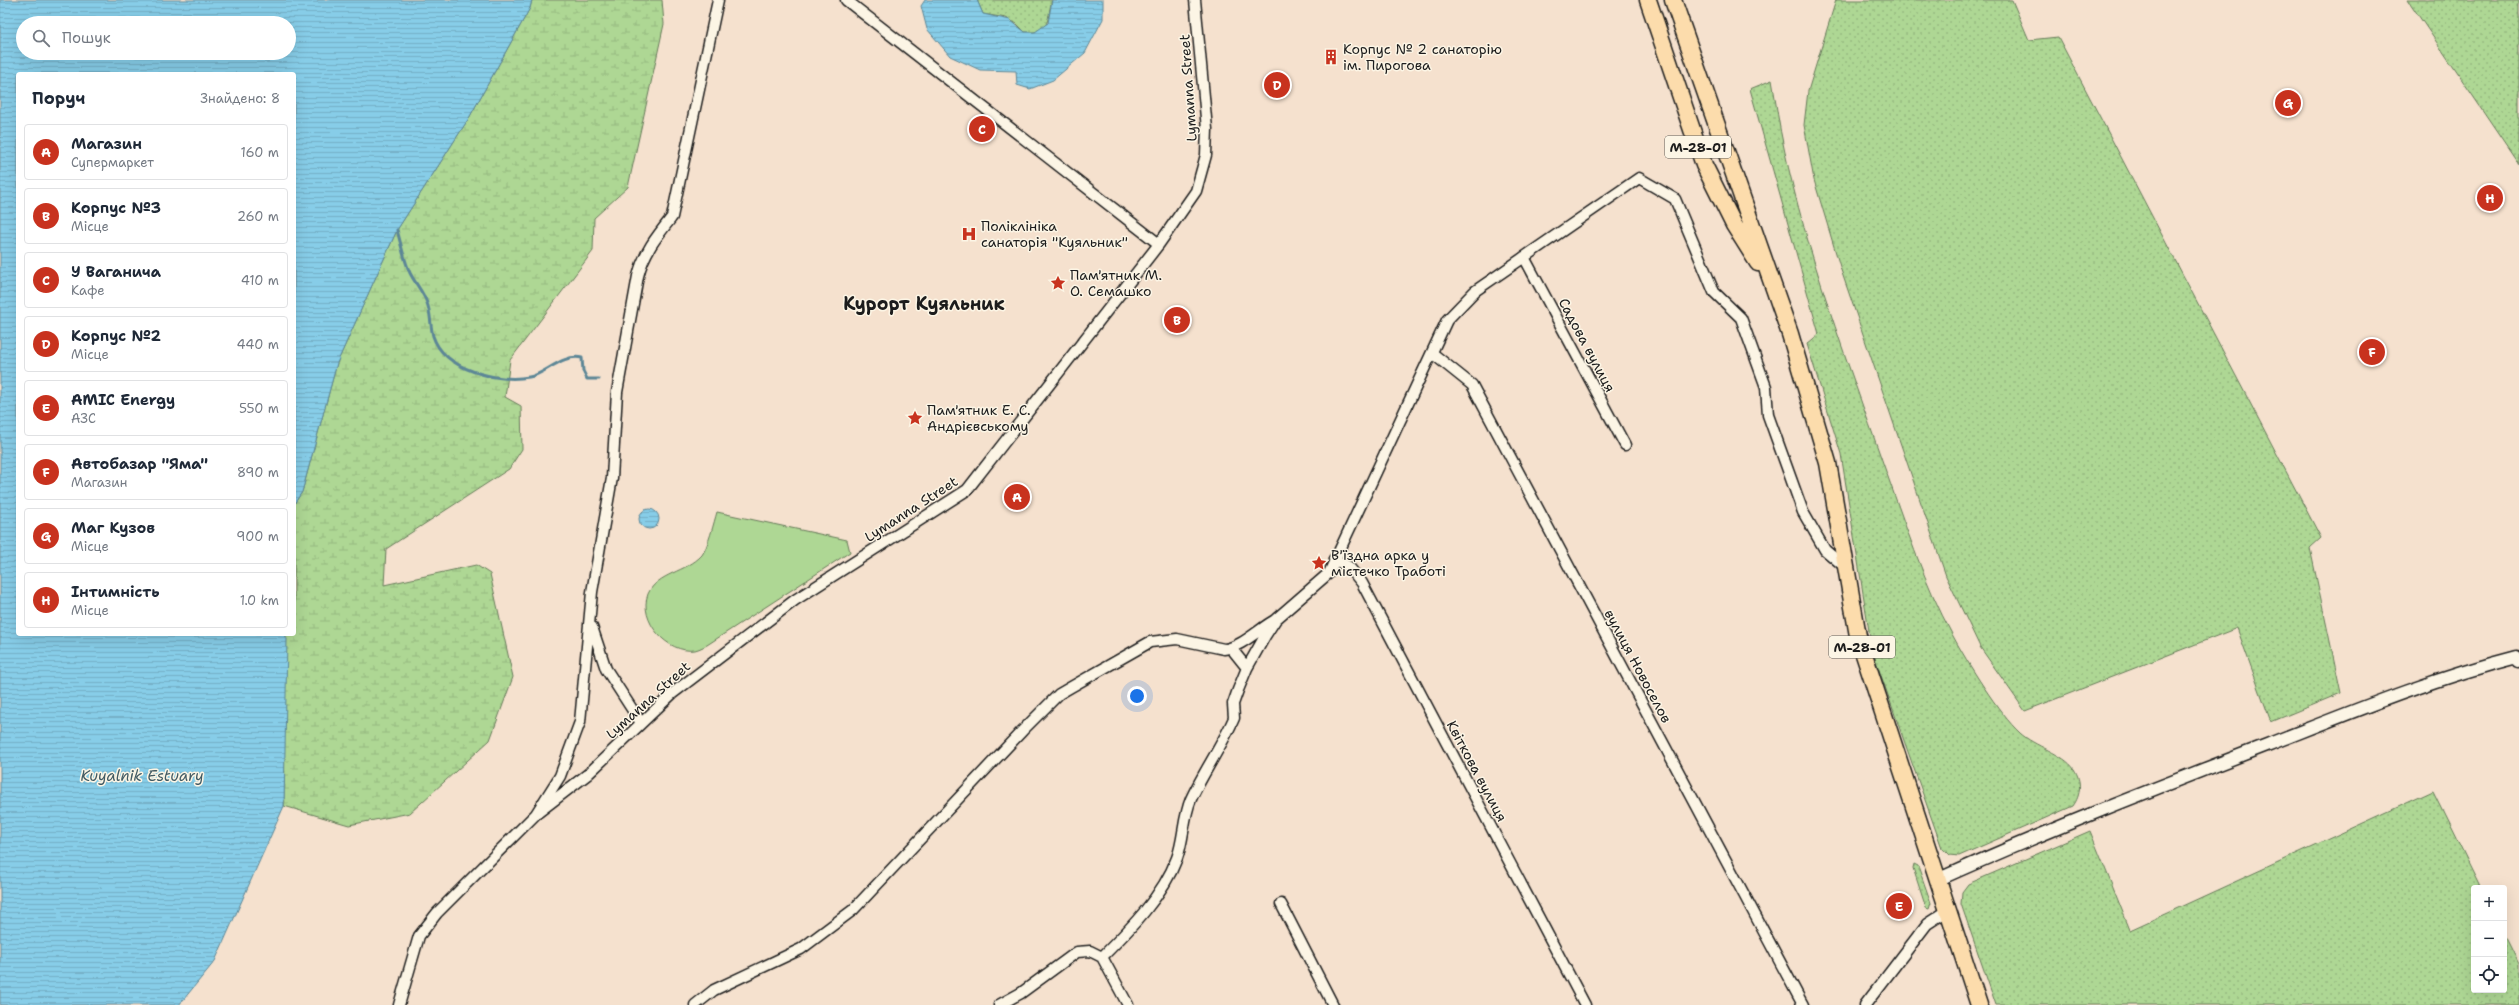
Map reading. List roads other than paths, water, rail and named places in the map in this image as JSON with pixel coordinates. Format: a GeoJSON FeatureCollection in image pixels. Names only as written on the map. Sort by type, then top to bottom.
{"type":"FeatureCollection","features":[{"type":"Feature","properties":{"kind":"highway","name":"М-28-01"},"geometry":{"type":"LineString","coordinates":[[1648,0],[1704,165],[1734,225],[1770,283]]}},
{"type":"Feature","properties":{"kind":"highway","name":"М-28-01"},"geometry":{"type":"LineString","coordinates":[[1673,0],[1770,283],[1790,334],[1828,463],[1858,636],[1979,1005]]}},
{"type":"Feature","properties":{"kind":"street"},"geometry":{"type":"LineString","coordinates":[[399,1005],[419,936],[437,913],[536,814],[560,776],[580,722],[591,621],[592,592],[612,478],[617,392],[638,276],[650,245],[672,217],[718,0]]}},
{"type":"Feature","properties":{"kind":"street"},"geometry":{"type":"LineString","coordinates":[[846,0],[1159,244]]}},
{"type":"Feature","properties":{"kind":"street","name":"Lymanna Street"},"geometry":{"type":"LineString","coordinates":[[536,814],[588,774],[673,693],[795,600],[967,490],[1159,244],[1196,191],[1206,155],[1205,102],[1195,0]]}},
{"type":"Feature","properties":{"kind":"street"},"geometry":{"type":"LineString","coordinates":[[695,1005],[714,990],[800,949],[853,910],[1023,730],[1059,694],[1150,642],[1177,639],[1224,649],[1237,647],[1256,630],[1276,619],[1329,573],[1334,559],[1448,320],[1475,291],[1639,178],[1675,199],[1714,292],[1741,318],[1766,387],[1768,415],[1803,512],[1824,550],[1845,567]]}},
{"type":"Feature","properties":{"kind":"street","name":"Садова вулиця"},"geometry":{"type":"LineString","coordinates":[[1524,257],[1625,446]]}},
{"type":"Feature","properties":{"kind":"street","name":"вулиця Новоселов"},"geometry":{"type":"LineString","coordinates":[[1432,353],[1472,385],[1803,1005]]}},
{"type":"Feature","properties":{"kind":"street","name":"Квіткова вулиця"},"geometry":{"type":"LineString","coordinates":[[1334,559],[1349,567],[1362,583],[1584,1005]]}},
{"type":"Feature","properties":{"kind":"street"},"geometry":{"type":"LineString","coordinates":[[1323,563],[1329,573]]}},
{"type":"Feature","properties":{"kind":"street"},"geometry":{"type":"LineString","coordinates":[[1102,957],[1148,907],[1167,878],[1177,857],[1183,826],[1191,799],[1234,718],[1233,704],[1247,668],[1276,619]]}},
{"type":"Feature","properties":{"kind":"street"},"geometry":{"type":"LineString","coordinates":[[591,621],[606,669],[641,723]]}},
{"type":"Feature","properties":{"kind":"street"},"geometry":{"type":"LineString","coordinates":[[1231,648],[1247,668]]}},
{"type":"Feature","properties":{"kind":"street"},"geometry":{"type":"LineString","coordinates":[[1937,880],[2028,839],[2356,711],[2430,683],[2518,658]]}},
{"type":"Feature","properties":{"kind":"street"},"geometry":{"type":"LineString","coordinates":[[1280,904],[1333,1005]]}},
{"type":"Feature","properties":{"kind":"street"},"geometry":{"type":"LineString","coordinates":[[1865,1005],[1927,924],[1947,911]]}},
{"type":"Feature","properties":{"kind":"street"},"geometry":{"type":"LineString","coordinates":[[999,1005],[1021,993],[1077,952],[1090,951],[1102,957],[1128,1005]]}},
{"type":"Feature","properties":{"kind":"water","name":"Kuyalnik Estuary"},"geometry":{"type":"Polygon","coordinates":[[[0,0],[532,0],[530,8],[469,118],[397,230],[337,363],[302,492],[296,501],[296,72],[16,72],[16,636],[286,636],[287,639],[284,806],[215,961],[179,1005],[0,1005],[0,0]]]}},
{"type":"Feature","properties":{"kind":"water"},"geometry":{"type":"Polygon","coordinates":[[[925,0],[977,0],[983,14],[1010,20],[1025,32],[1035,32],[1048,23],[1052,0],[1103,0],[1103,19],[1085,53],[1053,80],[1030,89],[1017,85],[1016,71],[980,70],[950,56],[927,29],[921,6],[925,0]]]}},
{"type":"Feature","properties":{"kind":"water"},"geometry":{"type":"Polygon","coordinates":[[[645,509],[653,509],[659,515],[659,523],[653,529],[645,529],[639,523],[639,515],[645,509]]]}},
{"type":"Feature","properties":{"kind":"waterway"},"geometry":{"type":"LineString","coordinates":[[397,230],[408,268],[427,303],[433,336],[439,348],[448,358],[474,372],[488,376],[516,378],[535,375],[561,361],[575,357],[582,358],[583,371],[587,379],[599,379]]}},
{"type":"Feature","properties":{"kind":"place","name":"Корпус № 2 санаторію ім. Пирогова"},"geometry":{"type":"Point","coordinates":[1331,57]}},
{"type":"Feature","properties":{"kind":"place","name":"Корпус №2"},"geometry":{"type":"Point","coordinates":[1277,85]}},
{"type":"Feature","properties":{"kind":"place","name":"Маг Кузов"},"geometry":{"type":"Point","coordinates":[2288,103]}},
{"type":"Feature","properties":{"kind":"place","name":"У Ваганича"},"geometry":{"type":"Point","coordinates":[982,129]}},
{"type":"Feature","properties":{"kind":"place","name":"Інтимність"},"geometry":{"type":"Point","coordinates":[2490,198]}},
{"type":"Feature","properties":{"kind":"place","name":"Поліклініка санаторія \"Куяльник\""},"geometry":{"type":"Point","coordinates":[969,234]}},
{"type":"Feature","properties":{"kind":"place","name":"Пам'ятник М. О. Семашко"},"geometry":{"type":"Point","coordinates":[1058,283]}},
{"type":"Feature","properties":{"kind":"place","name":"Корпус №3"},"geometry":{"type":"Point","coordinates":[1177,320]}},
{"type":"Feature","properties":{"kind":"place","name":"Автобазар \"Яма\""},"geometry":{"type":"Point","coordinates":[2372,352]}},
{"type":"Feature","properties":{"kind":"place","name":"Пам'ятник Е. С. Андрієвському"},"geometry":{"type":"Point","coordinates":[915,418]}},
{"type":"Feature","properties":{"kind":"place","name":"Магазин"},"geometry":{"type":"Point","coordinates":[1017,497]}},
{"type":"Feature","properties":{"kind":"place","name":"В'їздна арка у містечко Тработі"},"geometry":{"type":"Point","coordinates":[1319,563]}},
{"type":"Feature","properties":{"kind":"place","name":"AMIC Energy"},"geometry":{"type":"Point","coordinates":[1899,906]}},
{"type":"Feature","properties":{"kind":"district","name":"Курорт Куяльник"},"geometry":{"type":"Point","coordinates":[924,304]}}]}
